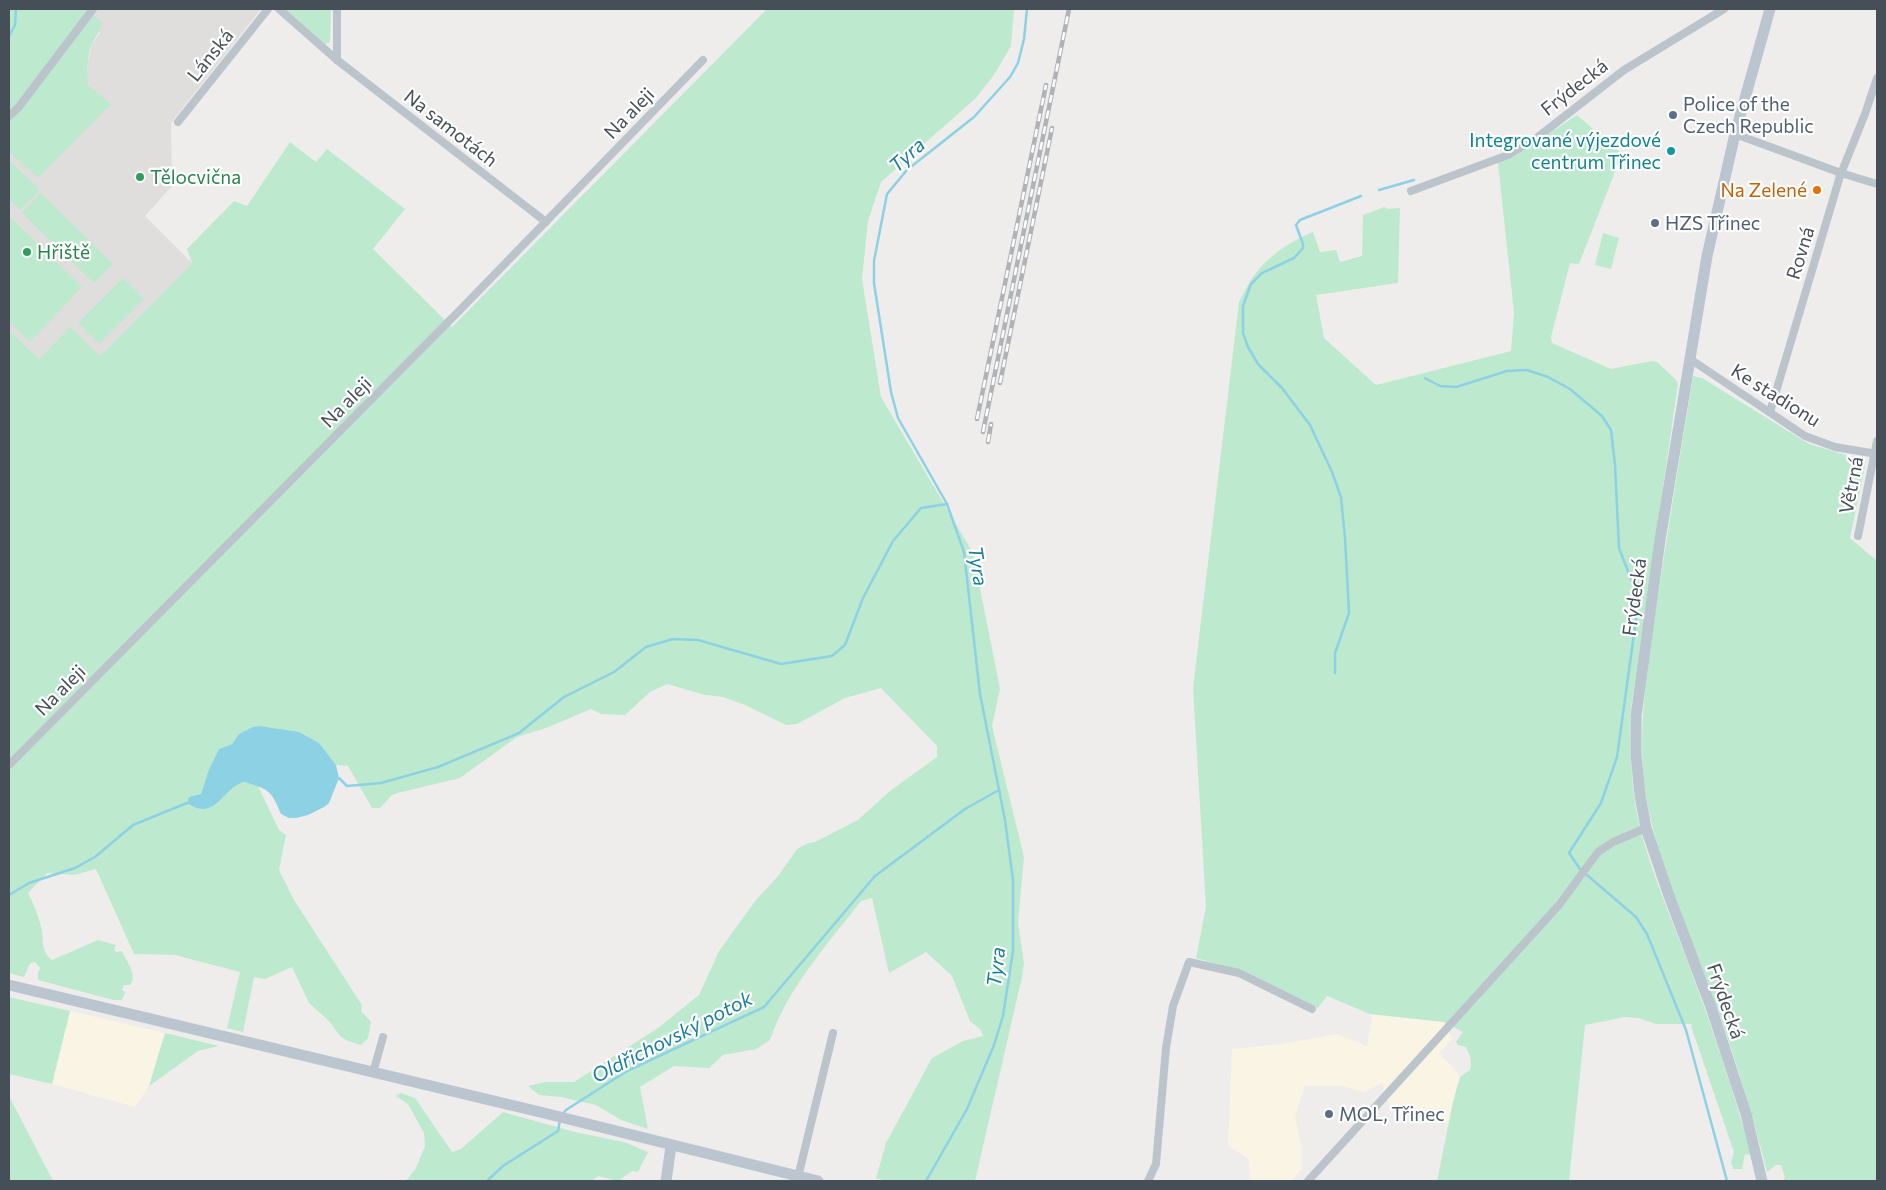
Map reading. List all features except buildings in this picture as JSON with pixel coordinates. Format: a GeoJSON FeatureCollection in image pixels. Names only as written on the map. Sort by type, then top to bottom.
{"type":"FeatureCollection","features":[{"type":"Feature","properties":{"kind":"main road","name":"Frýdecká"},"geometry":{"type":"LineString","coordinates":[[1762,1181],[1743,1105],[1711,1007],[1668,893],[1646,828],[1636,755],[1636,716],[1660,540],[1707,256],[1735,134],[1770,9]]}},
{"type":"Feature","properties":{"kind":"main road"},"geometry":{"type":"LineString","coordinates":[[9,986],[540,1112],[818,1181]]}},
{"type":"Feature","properties":{"kind":"main road"},"geometry":{"type":"LineString","coordinates":[[666,1181],[671,1146]]}},
{"type":"Feature","properties":{"kind":"street"},"geometry":{"type":"LineString","coordinates":[[9,116],[18,108],[93,9]]}},
{"type":"Feature","properties":{"kind":"street","name":"Lánská"},"geometry":{"type":"LineString","coordinates":[[178,122],[268,9]]}},
{"type":"Feature","properties":{"kind":"street","name":"Na samotách"},"geometry":{"type":"LineString","coordinates":[[279,9],[337,60],[546,222]]}},
{"type":"Feature","properties":{"kind":"street"},"geometry":{"type":"LineString","coordinates":[[337,9],[337,60]]}},
{"type":"Feature","properties":{"kind":"street","name":"Frýdecká"},"geometry":{"type":"LineString","coordinates":[[1411,191],[1508,155],[1534,140],[1624,70],[1724,9]]}},
{"type":"Feature","properties":{"kind":"street","name":"Na aleji"},"geometry":{"type":"LineString","coordinates":[[9,765],[459,312],[703,60]]}},
{"type":"Feature","properties":{"kind":"street","name":"Rovná"},"geometry":{"type":"LineString","coordinates":[[1770,412],[1841,173],[1865,114],[1877,78]]}},
{"type":"Feature","properties":{"kind":"street"},"geometry":{"type":"LineString","coordinates":[[1735,134],[1841,173],[1877,184]]}},
{"type":"Feature","properties":{"kind":"street","name":"Ke stadionu"},"geometry":{"type":"LineString","coordinates":[[1690,358],[1805,436],[1835,447],[1875,454]]}},
{"type":"Feature","properties":{"kind":"street","name":"Větrná"},"geometry":{"type":"LineString","coordinates":[[1858,536],[1877,441]]}},
{"type":"Feature","properties":{"kind":"street"},"geometry":{"type":"LineString","coordinates":[[1308,1181],[1559,905],[1598,852],[1613,842],[1646,828]]}},
{"type":"Feature","properties":{"kind":"street"},"geometry":{"type":"LineString","coordinates":[[1148,1181],[1156,1164],[1166,1048],[1173,1006],[1189,962],[1240,973],[1312,1009]]}},
{"type":"Feature","properties":{"kind":"street"},"geometry":{"type":"LineString","coordinates":[[798,1176],[833,1033]]}},
{"type":"Feature","properties":{"kind":"street"},"geometry":{"type":"LineString","coordinates":[[373,1073],[382,1037]]}},
{"type":"Feature","properties":{"kind":"shaded area"},"geometry":{"type":"Polygon","coordinates":[[[96,9],[261,9],[171,123],[172,186],[145,216],[192,263],[100,356],[39,359],[9,330],[9,152],[110,104],[87,85],[88,62],[92,44],[100,33],[91,13],[96,9]]]}},
{"type":"Feature","properties":{"kind":"shaded area"},"geometry":{"type":"Polygon","coordinates":[[[70,1011],[165,1033],[149,1086],[135,1107],[52,1084],[70,1011]]]}},
{"type":"Feature","properties":{"kind":"shaded area"},"geometry":{"type":"Polygon","coordinates":[[[1370,1014],[1444,1022],[1452,1039],[1439,1054],[1455,1069],[1460,1077],[1448,1124],[1407,1115],[1390,1108],[1382,1083],[1364,1092],[1341,1086],[1305,1086],[1295,1117],[1302,1150],[1301,1170],[1291,1181],[1250,1181],[1249,1159],[1228,1146],[1232,1049],[1282,1044],[1337,1034],[1367,1046],[1372,1018],[1370,1014]]]}},
{"type":"Feature","properties":{"kind":"green space"},"geometry":{"type":"Polygon","coordinates":[[[9,9],[86,9],[102,22],[89,54],[88,85],[111,104],[38,178],[9,152],[9,9]]]}},
{"type":"Feature","properties":{"kind":"green space"},"geometry":{"type":"Polygon","coordinates":[[[285,9],[331,9],[330,42],[322,46],[287,14],[285,9]]]}},
{"type":"Feature","properties":{"kind":"green space"},"geometry":{"type":"Polygon","coordinates":[[[767,9],[1014,9],[1011,46],[994,75],[976,98],[881,182],[868,221],[862,279],[881,397],[973,553],[1000,689],[992,726],[1024,857],[1018,923],[1024,963],[1022,977],[975,1181],[887,1181],[876,1178],[886,1143],[932,1058],[963,1041],[983,1036],[981,1030],[970,1021],[952,976],[926,952],[889,973],[872,898],[861,901],[822,950],[787,1002],[770,1040],[756,1049],[723,1055],[709,1068],[674,1066],[640,1087],[648,1129],[621,1120],[596,1105],[561,1097],[539,1095],[528,1086],[545,1082],[574,1082],[658,1028],[699,995],[719,951],[756,900],[779,875],[797,849],[858,820],[890,791],[937,757],[937,746],[881,688],[845,698],[797,724],[786,725],[745,705],[723,697],[705,695],[667,684],[650,692],[625,715],[601,714],[591,709],[546,728],[517,737],[460,778],[392,795],[380,808],[372,808],[348,766],[336,765],[327,755],[271,728],[260,726],[239,734],[232,744],[219,749],[209,769],[201,794],[245,782],[258,786],[279,830],[286,835],[279,870],[294,900],[362,1005],[361,1011],[371,1022],[368,1038],[361,1045],[340,1036],[329,1021],[309,1003],[292,967],[265,979],[254,977],[243,1032],[227,1028],[240,972],[175,955],[134,954],[96,869],[74,875],[47,873],[28,893],[40,923],[45,952],[52,960],[98,940],[116,945],[114,949],[116,952],[122,951],[133,977],[130,985],[124,985],[122,990],[125,992],[122,1000],[113,1000],[38,980],[40,968],[35,962],[31,963],[24,977],[9,973],[9,330],[39,359],[70,327],[100,356],[192,263],[187,249],[234,201],[247,206],[290,142],[316,162],[327,149],[405,209],[373,249],[452,327],[767,9]]]}},
{"type":"Feature","properties":{"kind":"green space"},"geometry":{"type":"Polygon","coordinates":[[[1577,115],[1622,154],[1579,264],[1570,263],[1551,337],[1552,343],[1611,369],[1652,361],[1657,362],[1678,384],[1630,715],[1633,786],[1640,828],[1650,861],[1712,1031],[1737,1105],[1751,1155],[1745,1154],[1742,1169],[1733,1169],[1731,1162],[1734,1152],[1691,1026],[1692,1024],[1656,1024],[1638,1018],[1625,1017],[1585,1025],[1569,1181],[1437,1181],[1460,1077],[1470,1070],[1471,1067],[1466,1047],[1458,1045],[1456,1042],[1463,1032],[1444,1022],[1370,1014],[1327,996],[1318,1008],[1248,973],[1196,958],[1206,907],[1193,688],[1239,302],[1258,270],[1272,256],[1296,240],[1313,232],[1320,252],[1336,250],[1340,262],[1362,256],[1363,215],[1384,207],[1388,209],[1400,208],[1398,283],[1316,295],[1324,338],[1376,385],[1511,351],[1514,313],[1498,163],[1517,155],[1577,115]]]}},
{"type":"Feature","properties":{"kind":"green space"},"geometry":{"type":"Polygon","coordinates":[[[9,160],[40,190],[20,210],[9,199],[9,160]]]}},
{"type":"Feature","properties":{"kind":"green space"},"geometry":{"type":"Polygon","coordinates":[[[41,193],[113,264],[94,283],[22,213],[41,193]]]}},
{"type":"Feature","properties":{"kind":"green space","name":"Hřiště"},"geometry":{"type":"Polygon","coordinates":[[[9,216],[82,287],[30,342],[9,322],[9,216]]]}},
{"type":"Feature","properties":{"kind":"green space"},"geometry":{"type":"Polygon","coordinates":[[[1603,233],[1619,238],[1611,269],[1595,265],[1603,233]]]}},
{"type":"Feature","properties":{"kind":"green space","name":"Hřiště"},"geometry":{"type":"Polygon","coordinates":[[[123,278],[144,299],[99,344],[78,323],[123,278]]]}},
{"type":"Feature","properties":{"kind":"green space"},"geometry":{"type":"Polygon","coordinates":[[[1693,376],[1702,378],[1809,444],[1866,461],[1850,538],[1877,561],[1877,1181],[1783,1181],[1785,1177],[1781,1165],[1776,1165],[1767,1172],[1733,1053],[1672,891],[1651,820],[1643,773],[1642,751],[1646,684],[1693,376]]]}},
{"type":"Feature","properties":{"kind":"green space"},"geometry":{"type":"Polygon","coordinates":[[[9,997],[70,1011],[52,1084],[9,1074],[9,997]]]}},
{"type":"Feature","properties":{"kind":"green space"},"geometry":{"type":"Polygon","coordinates":[[[165,1033],[219,1046],[198,1051],[149,1086],[165,1033]]]}},
{"type":"Feature","properties":{"kind":"green space"},"geometry":{"type":"Polygon","coordinates":[[[401,1093],[415,1098],[452,1152],[461,1149],[503,1112],[575,1132],[624,1142],[648,1152],[638,1172],[632,1171],[618,1181],[598,1176],[592,1181],[406,1181],[416,1168],[425,1146],[424,1133],[408,1104],[396,1096],[401,1093]]]}},
{"type":"Feature","properties":{"kind":"green space"},"geometry":{"type":"Polygon","coordinates":[[[9,1096],[53,1181],[9,1181],[9,1096]]]}},
{"type":"Feature","properties":{"kind":"water"},"geometry":{"type":"Polygon","coordinates":[[[260,726],[299,732],[319,743],[336,765],[339,778],[329,803],[308,815],[289,818],[281,814],[269,792],[245,782],[237,785],[219,801],[205,809],[197,808],[187,803],[189,797],[201,794],[209,769],[219,749],[232,744],[239,734],[253,727],[260,726]]]}},
{"type":"Feature","properties":{"kind":"waterway"},"geometry":{"type":"LineString","coordinates":[[9,36],[15,25],[16,9]]}},
{"type":"Feature","properties":{"kind":"waterway","name":"Tyra"},"geometry":{"type":"LineString","coordinates":[[926,1181],[967,1109],[994,1045],[1003,1016],[1013,951],[1013,880],[1005,820],[980,694],[964,552],[947,504],[898,418],[891,392],[874,283],[874,261],[887,194],[907,170],[974,117],[1010,77],[1018,63],[1024,39],[1027,9]]}},
{"type":"Feature","properties":{"kind":"waterway"},"geometry":{"type":"LineString","coordinates":[[1379,190],[1414,180]]}},
{"type":"Feature","properties":{"kind":"waterway"},"geometry":{"type":"LineString","coordinates":[[1335,673],[1335,653],[1349,613],[1341,497],[1332,472],[1310,425],[1282,388],[1258,364],[1248,347],[1243,333],[1243,306],[1251,284],[1262,273],[1294,258],[1303,248],[1296,225],[1300,220],[1361,196]]}},
{"type":"Feature","properties":{"kind":"waterway"},"geometry":{"type":"LineString","coordinates":[[1425,378],[1440,386],[1456,387],[1507,371],[1527,370],[1548,377],[1570,389],[1602,416],[1611,430],[1615,465],[1619,548],[1636,592],[1638,605],[1617,757],[1601,803],[1569,853],[1580,869],[1636,917],[1647,934],[1686,1030],[1727,1181]]}},
{"type":"Feature","properties":{"kind":"waterway"},"geometry":{"type":"LineString","coordinates":[[339,778],[347,786],[381,783],[438,767],[519,733],[564,697],[614,672],[646,647],[673,639],[698,640],[781,664],[832,656],[845,645],[863,598],[893,541],[921,508],[947,504]]}},
{"type":"Feature","properties":{"kind":"waterway","name":"Oldřichovský potok"},"geometry":{"type":"LineString","coordinates":[[562,1115],[566,1110],[627,1071],[764,1007],[875,876],[965,809],[999,790]]}},
{"type":"Feature","properties":{"kind":"waterway"},"geometry":{"type":"LineString","coordinates":[[9,895],[29,883],[75,868],[95,857],[133,825],[187,803]]}},
{"type":"Feature","properties":{"kind":"waterway","name":"Oldřichovský potok"},"geometry":{"type":"LineString","coordinates":[[487,1181],[503,1166],[558,1131],[560,1120]]}},
{"type":"Feature","properties":{"kind":"railway"},"geometry":{"type":"LineString","coordinates":[[983,432],[1069,9]]}},
{"type":"Feature","properties":{"kind":"railway"},"geometry":{"type":"LineString","coordinates":[[977,419],[1046,85]]}},
{"type":"Feature","properties":{"kind":"railway"},"geometry":{"type":"LineString","coordinates":[[1000,383],[1052,128]]}},
{"type":"Feature","properties":{"kind":"railway"},"geometry":{"type":"LineString","coordinates":[[988,442],[991,424]]}},
{"type":"Feature","properties":{"kind":"place","name":"Police of the Czech Republic"},"geometry":{"type":"Point","coordinates":[1673,115]}},
{"type":"Feature","properties":{"kind":"place","name":"Integrované výjezdové centrum Třinec"},"geometry":{"type":"Point","coordinates":[1671,151]}},
{"type":"Feature","properties":{"kind":"place","name":"Tělocvična"},"geometry":{"type":"Point","coordinates":[140,177]}},
{"type":"Feature","properties":{"kind":"place","name":"Na Zelené"},"geometry":{"type":"Point","coordinates":[1817,190]}},
{"type":"Feature","properties":{"kind":"place","name":"HZS Třinec"},"geometry":{"type":"Point","coordinates":[1655,223]}},
{"type":"Feature","properties":{"kind":"place","name":"Hřiště"},"geometry":{"type":"Point","coordinates":[27,252]}},
{"type":"Feature","properties":{"kind":"place","name":"MOL, Třinec"},"geometry":{"type":"Point","coordinates":[1329,1114]}}]}
